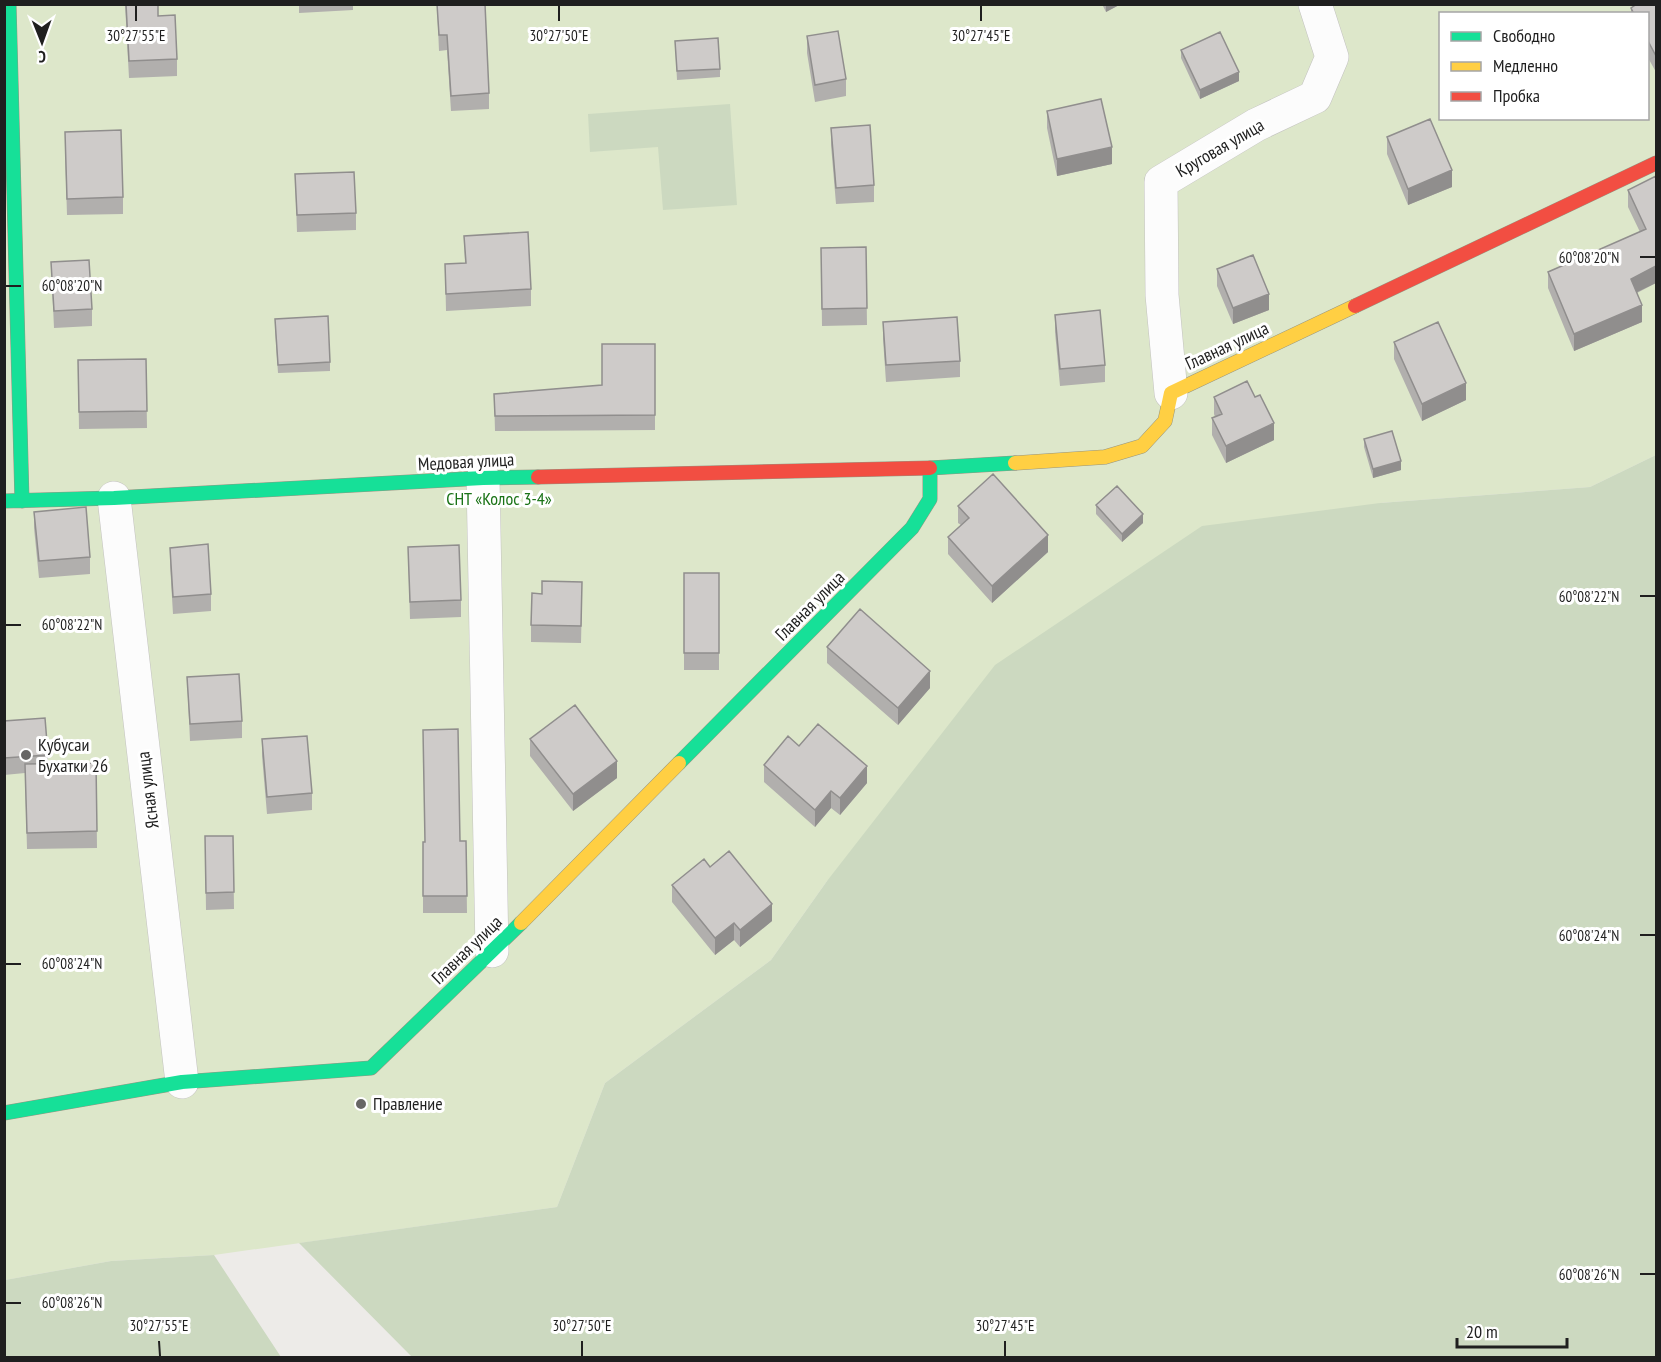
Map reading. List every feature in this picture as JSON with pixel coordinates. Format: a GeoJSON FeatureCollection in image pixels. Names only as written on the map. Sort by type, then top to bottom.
{"type":"FeatureCollection","features":[{"type":"Feature","properties":{"kind":"street"},"geometry":{"type":"LineString","coordinates":[[9,4],[22,501]]}},
{"type":"Feature","properties":{"kind":"street","name":"Круговая улица"},"geometry":{"type":"LineString","coordinates":[[1171,393],[1162,295],[1161,182],[1256,124],[1315,97],[1332,57],[1314,4]]}},
{"type":"Feature","properties":{"kind":"street","name":"Главная улица"},"geometry":{"type":"LineString","coordinates":[[1171,393],[1656,163]]}},
{"type":"Feature","properties":{"kind":"street"},"geometry":{"type":"LineString","coordinates":[[930,468],[1105,457],[1142,446],[1165,421],[1171,393]]}},
{"type":"Feature","properties":{"kind":"street","name":"Медовая улица"},"geometry":{"type":"LineString","coordinates":[[4,501],[114,498],[483,478],[930,468]]}},
{"type":"Feature","properties":{"kind":"street","name":"Главная улица"},"geometry":{"type":"LineString","coordinates":[[4,1113],[182,1082],[370,1068],[492,951],[912,528],[930,499],[930,468]]}},
{"type":"Feature","properties":{"kind":"street"},"geometry":{"type":"LineString","coordinates":[[483,478],[492,951]]}},
{"type":"Feature","properties":{"kind":"street","name":"Ясная улица"},"geometry":{"type":"LineString","coordinates":[[114,498],[182,1082]]}},
{"type":"Feature","properties":{"kind":"green space","name":"СНТ «Колос 3-4»"},"geometry":{"type":"Polygon","coordinates":[[[5,5],[1656,5],[1656,455],[1590,487],[1380,503],[827,881],[771,960],[605,1083],[557,1207],[214,1255],[111,1261],[5,1280],[5,5]]]}},
{"type":"Feature","properties":{"kind":"green space"},"geometry":{"type":"Polygon","coordinates":[[[730,104],[737,205],[663,210],[658,147],[590,152],[588,114],[730,104]]]}},
{"type":"Feature","properties":{"kind":"green space"},"geometry":{"type":"Polygon","coordinates":[[[1656,455],[1656,1357],[412,1357],[299,1243],[557,1207],[605,1083],[771,960],[827,881],[995,665],[1202,526],[1380,503],[1590,487],[1656,455]]]}},
{"type":"Feature","properties":{"kind":"green space"},"geometry":{"type":"Polygon","coordinates":[[[214,1255],[281,1357],[5,1357],[5,1280],[111,1261],[214,1255]]]}},
{"type":"Feature","properties":{"kind":"building"},"geometry":{"type":"Polygon","coordinates":[[[126,4],[158,4],[158,16],[175,15],[177,59],[129,61],[126,4]]]}},
{"type":"Feature","properties":{"kind":"building"},"geometry":{"type":"Polygon","coordinates":[[[437,4],[485,4],[489,93],[451,96],[447,35],[439,35],[437,4]]]}},
{"type":"Feature","properties":{"kind":"building"},"geometry":{"type":"Polygon","coordinates":[[[1637,4],[1656,4],[1656,56],[1649,43],[1649,12],[1633,12],[1631,8],[1637,4]]]}},
{"type":"Feature","properties":{"kind":"building"},"geometry":{"type":"Polygon","coordinates":[[[838,31],[846,79],[815,85],[807,36],[838,31]]]}},
{"type":"Feature","properties":{"kind":"building"},"geometry":{"type":"Polygon","coordinates":[[[1220,32],[1239,72],[1200,90],[1181,50],[1220,32]]]}},
{"type":"Feature","properties":{"kind":"building"},"geometry":{"type":"Polygon","coordinates":[[[718,38],[720,69],[677,71],[675,41],[718,38]]]}},
{"type":"Feature","properties":{"kind":"building"},"geometry":{"type":"Polygon","coordinates":[[[1101,99],[1112,147],[1057,159],[1047,111],[1101,99]]]}},
{"type":"Feature","properties":{"kind":"building"},"geometry":{"type":"Polygon","coordinates":[[[1430,119],[1452,170],[1408,189],[1387,137],[1430,119]]]}},
{"type":"Feature","properties":{"kind":"building"},"geometry":{"type":"Polygon","coordinates":[[[870,125],[874,185],[836,188],[831,128],[870,125]]]}},
{"type":"Feature","properties":{"kind":"building"},"geometry":{"type":"Polygon","coordinates":[[[121,130],[123,197],[67,199],[65,132],[121,130]]]}},
{"type":"Feature","properties":{"kind":"building"},"geometry":{"type":"Polygon","coordinates":[[[354,172],[356,213],[297,215],[295,174],[354,172]]]}},
{"type":"Feature","properties":{"kind":"building"},"geometry":{"type":"Polygon","coordinates":[[[1656,176],[1656,266],[1631,279],[1642,305],[1574,334],[1548,272],[1646,229],[1628,190],[1656,176]]]}},
{"type":"Feature","properties":{"kind":"building"},"geometry":{"type":"Polygon","coordinates":[[[528,232],[531,289],[446,294],[445,264],[466,263],[464,236],[528,232]]]}},
{"type":"Feature","properties":{"kind":"building"},"geometry":{"type":"Polygon","coordinates":[[[866,247],[867,308],[822,309],[821,248],[866,247]]]}},
{"type":"Feature","properties":{"kind":"building"},"geometry":{"type":"Polygon","coordinates":[[[1253,255],[1269,294],[1233,308],[1217,269],[1253,255]]]}},
{"type":"Feature","properties":{"kind":"building"},"geometry":{"type":"Polygon","coordinates":[[[89,260],[92,309],[54,311],[51,262],[89,260]]]}},
{"type":"Feature","properties":{"kind":"building"},"geometry":{"type":"Polygon","coordinates":[[[1100,310],[1105,365],[1060,369],[1055,315],[1100,310]]]}},
{"type":"Feature","properties":{"kind":"building"},"geometry":{"type":"Polygon","coordinates":[[[328,316],[330,362],[278,365],[275,319],[328,316]]]}},
{"type":"Feature","properties":{"kind":"building"},"geometry":{"type":"Polygon","coordinates":[[[957,317],[960,361],[886,365],[883,322],[957,317]]]}},
{"type":"Feature","properties":{"kind":"building"},"geometry":{"type":"Polygon","coordinates":[[[1438,322],[1466,383],[1422,404],[1394,342],[1438,322]]]}},
{"type":"Feature","properties":{"kind":"building"},"geometry":{"type":"Polygon","coordinates":[[[602,344],[655,344],[655,415],[495,416],[494,394],[602,385],[602,344]]]}},
{"type":"Feature","properties":{"kind":"building"},"geometry":{"type":"Polygon","coordinates":[[[146,359],[147,411],[79,412],[78,360],[146,359]]]}},
{"type":"Feature","properties":{"kind":"building"},"geometry":{"type":"Polygon","coordinates":[[[1247,381],[1255,397],[1260,395],[1274,423],[1226,446],[1212,418],[1222,414],[1214,397],[1247,381]]]}},
{"type":"Feature","properties":{"kind":"building"},"geometry":{"type":"Polygon","coordinates":[[[1392,431],[1401,461],[1373,469],[1364,439],[1392,431]]]}},
{"type":"Feature","properties":{"kind":"building"},"geometry":{"type":"Polygon","coordinates":[[[993,474],[1048,535],[992,586],[948,537],[969,518],[958,506],[993,474]]]}},
{"type":"Feature","properties":{"kind":"building"},"geometry":{"type":"Polygon","coordinates":[[[1117,486],[1143,514],[1122,534],[1096,505],[1117,486]]]}},
{"type":"Feature","properties":{"kind":"building"},"geometry":{"type":"Polygon","coordinates":[[[86,507],[90,557],[39,561],[34,512],[86,507]]]}},
{"type":"Feature","properties":{"kind":"building"},"geometry":{"type":"Polygon","coordinates":[[[208,544],[211,594],[173,597],[170,548],[208,544]]]}},
{"type":"Feature","properties":{"kind":"building"},"geometry":{"type":"Polygon","coordinates":[[[459,545],[461,600],[410,602],[408,547],[459,545]]]}},
{"type":"Feature","properties":{"kind":"building"},"geometry":{"type":"Polygon","coordinates":[[[684,573],[719,573],[719,653],[684,653],[684,573]]]}},
{"type":"Feature","properties":{"kind":"building"},"geometry":{"type":"Polygon","coordinates":[[[542,581],[582,582],[581,626],[531,625],[532,593],[542,594],[542,581]]]}},
{"type":"Feature","properties":{"kind":"building"},"geometry":{"type":"Polygon","coordinates":[[[860,609],[930,671],[898,708],[827,647],[860,609]]]}},
{"type":"Feature","properties":{"kind":"building"},"geometry":{"type":"Polygon","coordinates":[[[239,674],[242,721],[190,724],[187,677],[239,674]]]}},
{"type":"Feature","properties":{"kind":"building"},"geometry":{"type":"Polygon","coordinates":[[[575,705],[617,761],[573,794],[530,739],[575,705]]]}},
{"type":"Feature","properties":{"kind":"building"},"geometry":{"type":"Polygon","coordinates":[[[45,718],[48,755],[4,758],[4,721],[45,718]]]}},
{"type":"Feature","properties":{"kind":"building"},"geometry":{"type":"Polygon","coordinates":[[[818,724],[867,766],[840,798],[831,791],[815,810],[764,765],[788,736],[799,746],[818,724]]]}},
{"type":"Feature","properties":{"kind":"building"},"geometry":{"type":"Polygon","coordinates":[[[458,729],[460,841],[466,841],[467,896],[423,896],[423,842],[425,842],[423,730],[458,729]]]}},
{"type":"Feature","properties":{"kind":"building"},"geometry":{"type":"Polygon","coordinates":[[[307,736],[312,793],[267,797],[262,739],[307,736]]]}},
{"type":"Feature","properties":{"kind":"building"},"geometry":{"type":"Polygon","coordinates":[[[96,763],[97,831],[27,833],[25,764],[96,763]]]}},
{"type":"Feature","properties":{"kind":"building"},"geometry":{"type":"Polygon","coordinates":[[[205,836],[233,836],[234,892],[206,893],[205,836]]]}},
{"type":"Feature","properties":{"kind":"building"},"geometry":{"type":"Polygon","coordinates":[[[729,851],[772,904],[740,930],[734,923],[715,938],[672,885],[704,859],[710,867],[729,851]]]}},
{"type":"Feature","properties":{"kind":"traffic: fast"},"geometry":{"type":"LineString","coordinates":[[9,4],[22,501]]}},
{"type":"Feature","properties":{"kind":"traffic: fast"},"geometry":{"type":"LineString","coordinates":[[679,763],[912,528],[930,499],[930,468],[1015,463]]}},
{"type":"Feature","properties":{"kind":"traffic: fast"},"geometry":{"type":"LineString","coordinates":[[4,501],[114,498],[538,477]]}},
{"type":"Feature","properties":{"kind":"traffic: fast"},"geometry":{"type":"LineString","coordinates":[[4,1113],[182,1082],[371,1068],[521,923]]}},
{"type":"Feature","properties":{"kind":"traffic: slow"},"geometry":{"type":"LineString","coordinates":[[1015,463],[1105,457],[1142,446],[1165,421],[1171,393],[1355,306]]}},
{"type":"Feature","properties":{"kind":"traffic: slow"},"geometry":{"type":"LineString","coordinates":[[521,923],[679,763]]}},
{"type":"Feature","properties":{"kind":"traffic: jam"},"geometry":{"type":"LineString","coordinates":[[1355,306],[1656,163]]}},
{"type":"Feature","properties":{"kind":"traffic: jam"},"geometry":{"type":"LineString","coordinates":[[538,477],[930,468]]}},
{"type":"Feature","properties":{"kind":"place","name":"Кубусаи Бухатки 26"},"geometry":{"type":"Point","coordinates":[26,755]}},
{"type":"Feature","properties":{"kind":"place","name":"Правление"},"geometry":{"type":"Point","coordinates":[361,1104]}}]}
